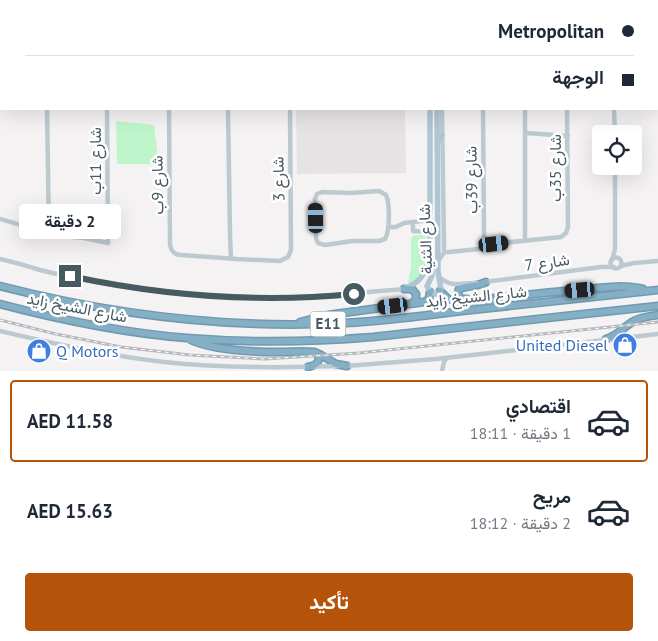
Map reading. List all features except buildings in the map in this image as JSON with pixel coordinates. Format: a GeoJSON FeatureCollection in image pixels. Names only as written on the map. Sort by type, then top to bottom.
{"type":"FeatureCollection","features":[{"type":"Feature","properties":{"kind":"highway"},"geometry":{"type":"LineString","coordinates":[[473,300],[460,298],[458,291],[462,288],[478,286],[486,282]]}},
{"type":"Feature","properties":{"kind":"highway","name":"شارع الشيخ زايد"},"geometry":{"type":"LineString","coordinates":[[0,286],[72,303],[144,315],[209,321],[294,324],[372,322],[658,290]]}},
{"type":"Feature","properties":{"kind":"highway"},"geometry":{"type":"LineString","coordinates":[[440,291],[448,299],[454,302],[461,302],[615,287],[649,290]]}},
{"type":"Feature","properties":{"kind":"highway"},"geometry":{"type":"LineString","coordinates":[[404,289],[412,289],[416,294],[416,300],[412,304]]}},
{"type":"Feature","properties":{"kind":"highway"},"geometry":{"type":"LineString","coordinates":[[294,324],[328,315],[426,301],[429,298],[430,292]]}},
{"type":"Feature","properties":{"kind":"highway","name":"شارع الشيخ زايد"},"geometry":{"type":"LineString","coordinates":[[0,304],[83,323],[131,331],[188,338],[276,341],[353,339],[658,306]]}},
{"type":"Feature","properties":{"kind":"highway"},"geometry":{"type":"LineString","coordinates":[[606,340],[619,333],[634,321],[646,316],[658,315]]}},
{"type":"Feature","properties":{"kind":"highway"},"geometry":{"type":"LineString","coordinates":[[188,338],[205,345],[239,350],[317,353],[333,363],[345,366]]}},
{"type":"Feature","properties":{"kind":"highway"},"geometry":{"type":"LineString","coordinates":[[308,367],[318,363],[317,353]]}},
{"type":"Feature","properties":{"kind":"main road","name":"شارع الثنية"},"geometry":{"type":"LineString","coordinates":[[430,110],[432,276],[427,286],[430,292],[436,294],[440,291],[441,286],[438,276],[436,110]]}},
{"type":"Feature","properties":{"kind":"main road"},"geometry":{"type":"LineString","coordinates":[[436,144],[442,135]]}},
{"type":"Feature","properties":{"kind":"main road"},"geometry":{"type":"LineString","coordinates":[[404,289],[415,284],[423,276],[431,255]]}},
{"type":"Feature","properties":{"kind":"street"},"geometry":{"type":"LineString","coordinates":[[143,0],[232,0]]}},
{"type":"Feature","properties":{"kind":"street"},"geometry":{"type":"LineString","coordinates":[[0,219],[47,232],[47,110]]}},
{"type":"Feature","properties":{"kind":"street","name":"شارع 11ب"},"geometry":{"type":"LineString","coordinates":[[47,232],[108,241],[108,110]]}},
{"type":"Feature","properties":{"kind":"street","name":"شارع 9ب"},"geometry":{"type":"LineString","coordinates":[[169,110],[171,249],[174,253],[181,256],[230,259]]}},
{"type":"Feature","properties":{"kind":"street"},"geometry":{"type":"LineString","coordinates":[[228,110],[230,259]]}},
{"type":"Feature","properties":{"kind":"street","name":"شارع 3"},"geometry":{"type":"LineString","coordinates":[[230,259],[280,261],[288,257],[291,250],[290,110]]}},
{"type":"Feature","properties":{"kind":"street"},"geometry":{"type":"LineString","coordinates":[[438,261],[444,252],[442,110]]}},
{"type":"Feature","properties":{"kind":"street","name":"شارع 39ب"},"geometry":{"type":"LineString","coordinates":[[483,110],[484,236],[487,242]]}},
{"type":"Feature","properties":{"kind":"street"},"geometry":{"type":"LineString","coordinates":[[444,252],[480,249],[487,242],[494,244],[526,240],[525,110]]}},
{"type":"Feature","properties":{"kind":"street","name":"شارع 35ب"},"geometry":{"type":"LineString","coordinates":[[526,240],[561,237],[566,234],[568,227],[567,110]]}},
{"type":"Feature","properties":{"kind":"street"},"geometry":{"type":"LineString","coordinates":[[614,110],[615,125]]}},
{"type":"Feature","properties":{"kind":"street"},"geometry":{"type":"LineString","coordinates":[[526,135],[568,135]]}},
{"type":"Feature","properties":{"kind":"street"},"geometry":{"type":"LineString","coordinates":[[615,175],[616,249],[622,262],[621,266]]}},
{"type":"Feature","properties":{"kind":"street"},"geometry":{"type":"LineString","coordinates":[[322,192],[351,194],[381,192],[388,198],[388,226],[386,237],[381,241],[352,241],[321,245],[316,238],[316,197],[318,193],[322,192]]}},
{"type":"Feature","properties":{"kind":"street"},"geometry":{"type":"LineString","coordinates":[[388,226],[396,227],[404,223],[430,219]]}},
{"type":"Feature","properties":{"kind":"street"},"geometry":{"type":"LineString","coordinates":[[413,222],[413,231],[430,232]]}},
{"type":"Feature","properties":{"kind":"street"},"geometry":{"type":"LineString","coordinates":[[616,249],[611,261],[614,268],[634,263],[658,261]]}},
{"type":"Feature","properties":{"kind":"street"},"geometry":{"type":"LineString","coordinates":[[0,258],[47,271],[109,284],[164,292],[218,296],[298,297],[404,289]]}},
{"type":"Feature","properties":{"kind":"street"},"geometry":{"type":"LineString","coordinates":[[611,261],[614,258],[634,263]]}},
{"type":"Feature","properties":{"kind":"street","name":"شارع 7"},"geometry":{"type":"LineString","coordinates":[[601,267],[611,261]]}},
{"type":"Feature","properties":{"kind":"street","name":"شارع 7"},"geometry":{"type":"LineString","coordinates":[[438,276],[449,284],[486,282],[601,267],[614,268]]}},
{"type":"Feature","properties":{"kind":"street"},"geometry":{"type":"LineString","coordinates":[[0,331],[90,351],[165,362],[308,367],[447,358],[658,334]]}},
{"type":"Feature","properties":{"kind":"street"},"geometry":{"type":"LineString","coordinates":[[442,371],[447,358]]}},
{"type":"Feature","properties":{"kind":"street"},"geometry":{"type":"LineString","coordinates":[[436,359],[440,363],[442,371]]}},
{"type":"Feature","properties":{"kind":"street"},"geometry":{"type":"LineString","coordinates":[[338,371],[345,366]]}},
{"type":"Feature","properties":{"kind":"street"},"geometry":{"type":"LineString","coordinates":[[321,367],[326,371]]}},
{"type":"Feature","properties":{"kind":"shaded area"},"geometry":{"type":"Polygon","coordinates":[[[296,110],[405,110],[406,173],[297,174],[296,110]]]}},
{"type":"Feature","properties":{"kind":"green space"},"geometry":{"type":"Polygon","coordinates":[[[116,121],[154,125],[159,164],[117,164],[116,121]]]}},
{"type":"Feature","properties":{"kind":"green space"},"geometry":{"type":"Polygon","coordinates":[[[415,235],[425,235],[427,257],[419,276],[408,283],[411,267],[411,239],[415,235]]]}},
{"type":"Feature","properties":{"kind":"railway"},"geometry":{"type":"LineString","coordinates":[[0,320],[121,347],[190,355],[265,359],[359,353],[658,322]]}},
{"type":"Feature","properties":{"kind":"place","name":"United Diesel"},"geometry":{"type":"Point","coordinates":[625,345]}},
{"type":"Feature","properties":{"kind":"place","name":"Q Motors"},"geometry":{"type":"Point","coordinates":[39,351]}},
{"type":"Feature","properties":{"kind":"route"},"geometry":{"type":"LineString","coordinates":[[70,276],[164,292],[218,296],[298,297],[354,294]]}}]}
